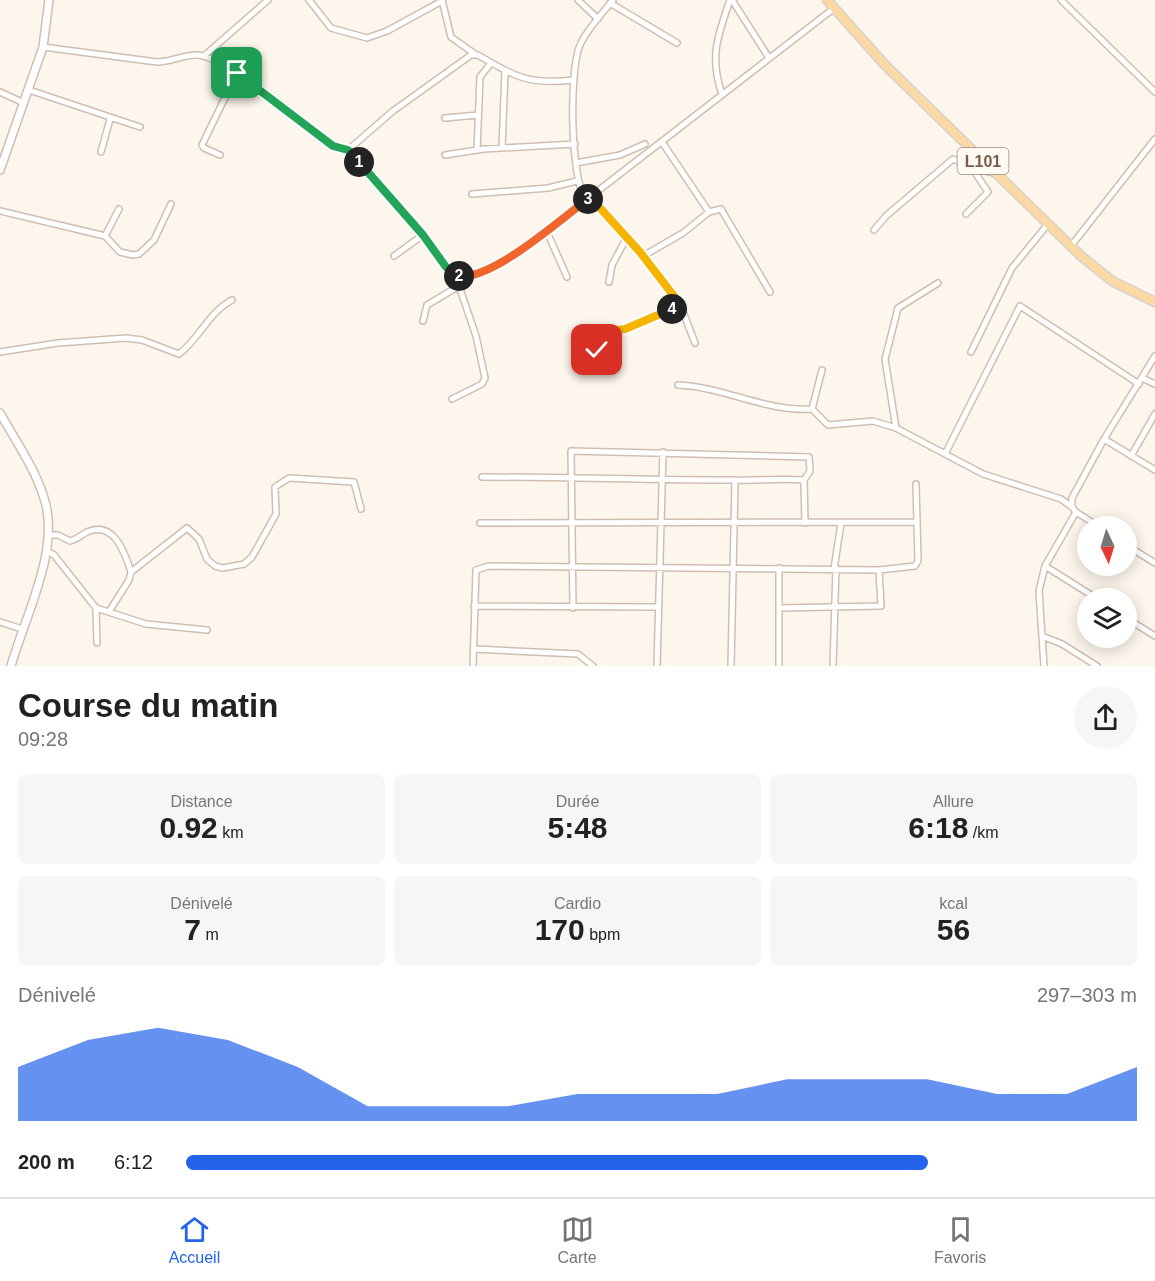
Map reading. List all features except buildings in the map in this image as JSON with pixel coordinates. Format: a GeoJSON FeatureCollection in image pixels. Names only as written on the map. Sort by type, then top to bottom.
{"type":"FeatureCollection","features":[{"type":"Feature","properties":{"kind":"main road","name":"L101"},"geometry":{"type":"LineString","coordinates":[[827,0],[885,65],[1071,246],[1112,281],[1155,302]]}},
{"type":"Feature","properties":{"kind":"street"},"geometry":{"type":"LineString","coordinates":[[0,170],[43,47],[49,0]]}},
{"type":"Feature","properties":{"kind":"street"},"geometry":{"type":"LineString","coordinates":[[43,47],[157,62],[204,56],[268,0]]}},
{"type":"Feature","properties":{"kind":"street"},"geometry":{"type":"LineString","coordinates":[[309,0],[331,28],[367,38],[387,31],[442,1],[451,37],[475,54],[505,71],[537,83],[573,80]]}},
{"type":"Feature","properties":{"kind":"street"},"geometry":{"type":"LineString","coordinates":[[578,0],[598,19]]}},
{"type":"Feature","properties":{"kind":"street"},"geometry":{"type":"LineString","coordinates":[[731,0],[769,58]]}},
{"type":"Feature","properties":{"kind":"street"},"geometry":{"type":"LineString","coordinates":[[722,94],[714,64],[718,34],[731,0]]}},
{"type":"Feature","properties":{"kind":"street"},"geometry":{"type":"LineString","coordinates":[[1061,0],[1155,92]]}},
{"type":"Feature","properties":{"kind":"street"},"geometry":{"type":"LineString","coordinates":[[677,43],[611,2],[598,19],[581,43],[573,80],[577,181],[588,198],[643,256],[680,304],[695,343]]}},
{"type":"Feature","properties":{"kind":"street"},"geometry":{"type":"LineString","coordinates":[[204,56],[237,73],[333,146],[348,150],[423,235],[446,267],[461,277],[469,277],[493,267],[548,231],[833,9]]}},
{"type":"Feature","properties":{"kind":"street"},"geometry":{"type":"LineString","coordinates":[[348,150],[393,111],[475,54]]}},
{"type":"Feature","properties":{"kind":"street"},"geometry":{"type":"LineString","coordinates":[[477,150],[480,77],[491,63]]}},
{"type":"Feature","properties":{"kind":"street"},"geometry":{"type":"LineString","coordinates":[[502,148],[505,71]]}},
{"type":"Feature","properties":{"kind":"street"},"geometry":{"type":"LineString","coordinates":[[220,155],[204,148],[203,142],[237,73]]}},
{"type":"Feature","properties":{"kind":"street"},"geometry":{"type":"LineString","coordinates":[[29,90],[110,119],[141,127]]}},
{"type":"Feature","properties":{"kind":"street"},"geometry":{"type":"LineString","coordinates":[[0,92],[24,103]]}},
{"type":"Feature","properties":{"kind":"street"},"geometry":{"type":"LineString","coordinates":[[445,118],[478,115]]}},
{"type":"Feature","properties":{"kind":"street"},"geometry":{"type":"LineString","coordinates":[[101,152],[110,119]]}},
{"type":"Feature","properties":{"kind":"street"},"geometry":{"type":"LineString","coordinates":[[1071,246],[1155,140]]}},
{"type":"Feature","properties":{"kind":"street"},"geometry":{"type":"LineString","coordinates":[[662,142],[709,212]]}},
{"type":"Feature","properties":{"kind":"street"},"geometry":{"type":"LineString","coordinates":[[445,154],[575,144]]}},
{"type":"Feature","properties":{"kind":"street"},"geometry":{"type":"LineString","coordinates":[[576,163],[620,155],[645,144]]}},
{"type":"Feature","properties":{"kind":"street"},"geometry":{"type":"LineString","coordinates":[[874,230],[886,216],[953,159],[972,168],[996,173]]}},
{"type":"Feature","properties":{"kind":"street"},"geometry":{"type":"LineString","coordinates":[[966,214],[988,192],[972,168]]}},
{"type":"Feature","properties":{"kind":"street"},"geometry":{"type":"LineString","coordinates":[[472,194],[548,188],[577,181]]}},
{"type":"Feature","properties":{"kind":"street"},"geometry":{"type":"LineString","coordinates":[[0,211],[105,236],[124,255],[139,254],[160,231],[171,204]]}},
{"type":"Feature","properties":{"kind":"street"},"geometry":{"type":"LineString","coordinates":[[643,256],[683,233],[709,212],[718,208],[724,211],[770,292]]}},
{"type":"Feature","properties":{"kind":"street"},"geometry":{"type":"LineString","coordinates":[[105,236],[119,209]]}},
{"type":"Feature","properties":{"kind":"street"},"geometry":{"type":"LineString","coordinates":[[971,352],[1012,268],[1048,224]]}},
{"type":"Feature","properties":{"kind":"street"},"geometry":{"type":"LineString","coordinates":[[548,231],[567,277]]}},
{"type":"Feature","properties":{"kind":"street"},"geometry":{"type":"LineString","coordinates":[[394,256],[423,235]]}},
{"type":"Feature","properties":{"kind":"street"},"geometry":{"type":"LineString","coordinates":[[609,282],[612,265],[626,239]]}},
{"type":"Feature","properties":{"kind":"street"},"geometry":{"type":"LineString","coordinates":[[452,399],[482,384],[484,378],[476,336],[459,286],[461,277]]}},
{"type":"Feature","properties":{"kind":"street"},"geometry":{"type":"LineString","coordinates":[[896,428],[885,359],[898,308],[938,283]]}},
{"type":"Feature","properties":{"kind":"street"},"geometry":{"type":"LineString","coordinates":[[423,321],[427,305],[459,286]]}},
{"type":"Feature","properties":{"kind":"street"},"geometry":{"type":"LineString","coordinates":[[0,352],[58,343],[126,338],[142,340],[179,354],[188,346],[217,308],[232,300]]}},
{"type":"Feature","properties":{"kind":"street"},"geometry":{"type":"LineString","coordinates":[[590,366],[608,331],[625,329],[680,304]]}},
{"type":"Feature","properties":{"kind":"street"},"geometry":{"type":"LineString","coordinates":[[945,454],[1020,306],[1139,384]]}},
{"type":"Feature","properties":{"kind":"street"},"geometry":{"type":"LineString","coordinates":[[1044,666],[1039,591],[1046,566],[1074,509],[1072,498],[1104,439],[1155,356]]}},
{"type":"Feature","properties":{"kind":"street"},"geometry":{"type":"LineString","coordinates":[[812,409],[822,370]]}},
{"type":"Feature","properties":{"kind":"street"},"geometry":{"type":"LineString","coordinates":[[1142,378],[1155,384]]}},
{"type":"Feature","properties":{"kind":"street"},"geometry":{"type":"LineString","coordinates":[[678,385],[719,390],[775,408],[812,409],[828,425],[873,421],[896,428],[983,474],[1061,499],[1084,516]]}},
{"type":"Feature","properties":{"kind":"street"},"geometry":{"type":"LineString","coordinates":[[0,413],[41,489],[48,514],[49,535],[47,551],[11,666]]}},
{"type":"Feature","properties":{"kind":"street"},"geometry":{"type":"LineString","coordinates":[[1131,456],[1155,414]]}},
{"type":"Feature","properties":{"kind":"street"},"geometry":{"type":"LineString","coordinates":[[1104,439],[1155,470]]}},
{"type":"Feature","properties":{"kind":"street"},"geometry":{"type":"LineString","coordinates":[[482,477],[572,477],[804,480],[809,476],[809,457],[802,455],[571,451],[572,477],[573,608]]}},
{"type":"Feature","properties":{"kind":"street"},"geometry":{"type":"LineString","coordinates":[[657,666],[663,452]]}},
{"type":"Feature","properties":{"kind":"street"},"geometry":{"type":"LineString","coordinates":[[131,572],[187,528],[199,539],[207,560],[215,566],[223,568],[244,564],[252,557],[276,514],[274,487],[289,478],[354,482],[361,509]]}},
{"type":"Feature","properties":{"kind":"street"},"geometry":{"type":"LineString","coordinates":[[731,666],[735,480]]}},
{"type":"Feature","properties":{"kind":"street"},"geometry":{"type":"LineString","coordinates":[[804,480],[805,523]]}},
{"type":"Feature","properties":{"kind":"street"},"geometry":{"type":"LineString","coordinates":[[473,666],[476,570],[489,566],[879,570],[915,566],[918,564],[916,484]]}},
{"type":"Feature","properties":{"kind":"street"},"geometry":{"type":"LineString","coordinates":[[1061,499],[1072,498]]}},
{"type":"Feature","properties":{"kind":"street"},"geometry":{"type":"LineString","coordinates":[[480,523],[917,522]]}},
{"type":"Feature","properties":{"kind":"street"},"geometry":{"type":"LineString","coordinates":[[833,666],[835,568],[841,523]]}},
{"type":"Feature","properties":{"kind":"street"},"geometry":{"type":"LineString","coordinates":[[49,535],[58,535],[70,541],[89,531],[103,531],[120,541],[131,572],[129,580],[110,610]]}},
{"type":"Feature","properties":{"kind":"street"},"geometry":{"type":"LineString","coordinates":[[47,551],[54,555],[96,608],[97,643]]}},
{"type":"Feature","properties":{"kind":"street"},"geometry":{"type":"LineString","coordinates":[[1137,552],[1155,563]]}},
{"type":"Feature","properties":{"kind":"street"},"geometry":{"type":"LineString","coordinates":[[1046,566],[1080,588]]}},
{"type":"Feature","properties":{"kind":"street"},"geometry":{"type":"LineString","coordinates":[[779,568],[779,666]]}},
{"type":"Feature","properties":{"kind":"street"},"geometry":{"type":"LineString","coordinates":[[780,608],[881,606],[879,570]]}},
{"type":"Feature","properties":{"kind":"street"},"geometry":{"type":"LineString","coordinates":[[474,606],[658,607]]}},
{"type":"Feature","properties":{"kind":"street"},"geometry":{"type":"LineString","coordinates":[[96,608],[110,610],[146,624],[207,630]]}},
{"type":"Feature","properties":{"kind":"street"},"geometry":{"type":"LineString","coordinates":[[0,622],[22,629]]}},
{"type":"Feature","properties":{"kind":"street"},"geometry":{"type":"LineString","coordinates":[[1137,625],[1155,636]]}},
{"type":"Feature","properties":{"kind":"street"},"geometry":{"type":"LineString","coordinates":[[1042,636],[1062,644],[1097,666]]}},
{"type":"Feature","properties":{"kind":"street"},"geometry":{"type":"LineString","coordinates":[[474,649],[578,654],[593,666]]}},
{"type":"Feature","properties":{"kind":"route"},"geometry":{"type":"LineString","coordinates":[[237,73],[333,146],[348,150],[423,235],[454,275],[469,277],[493,267],[548,231],[590,197],[640,252],[680,304],[625,329],[608,331],[597,350]]}}]}
